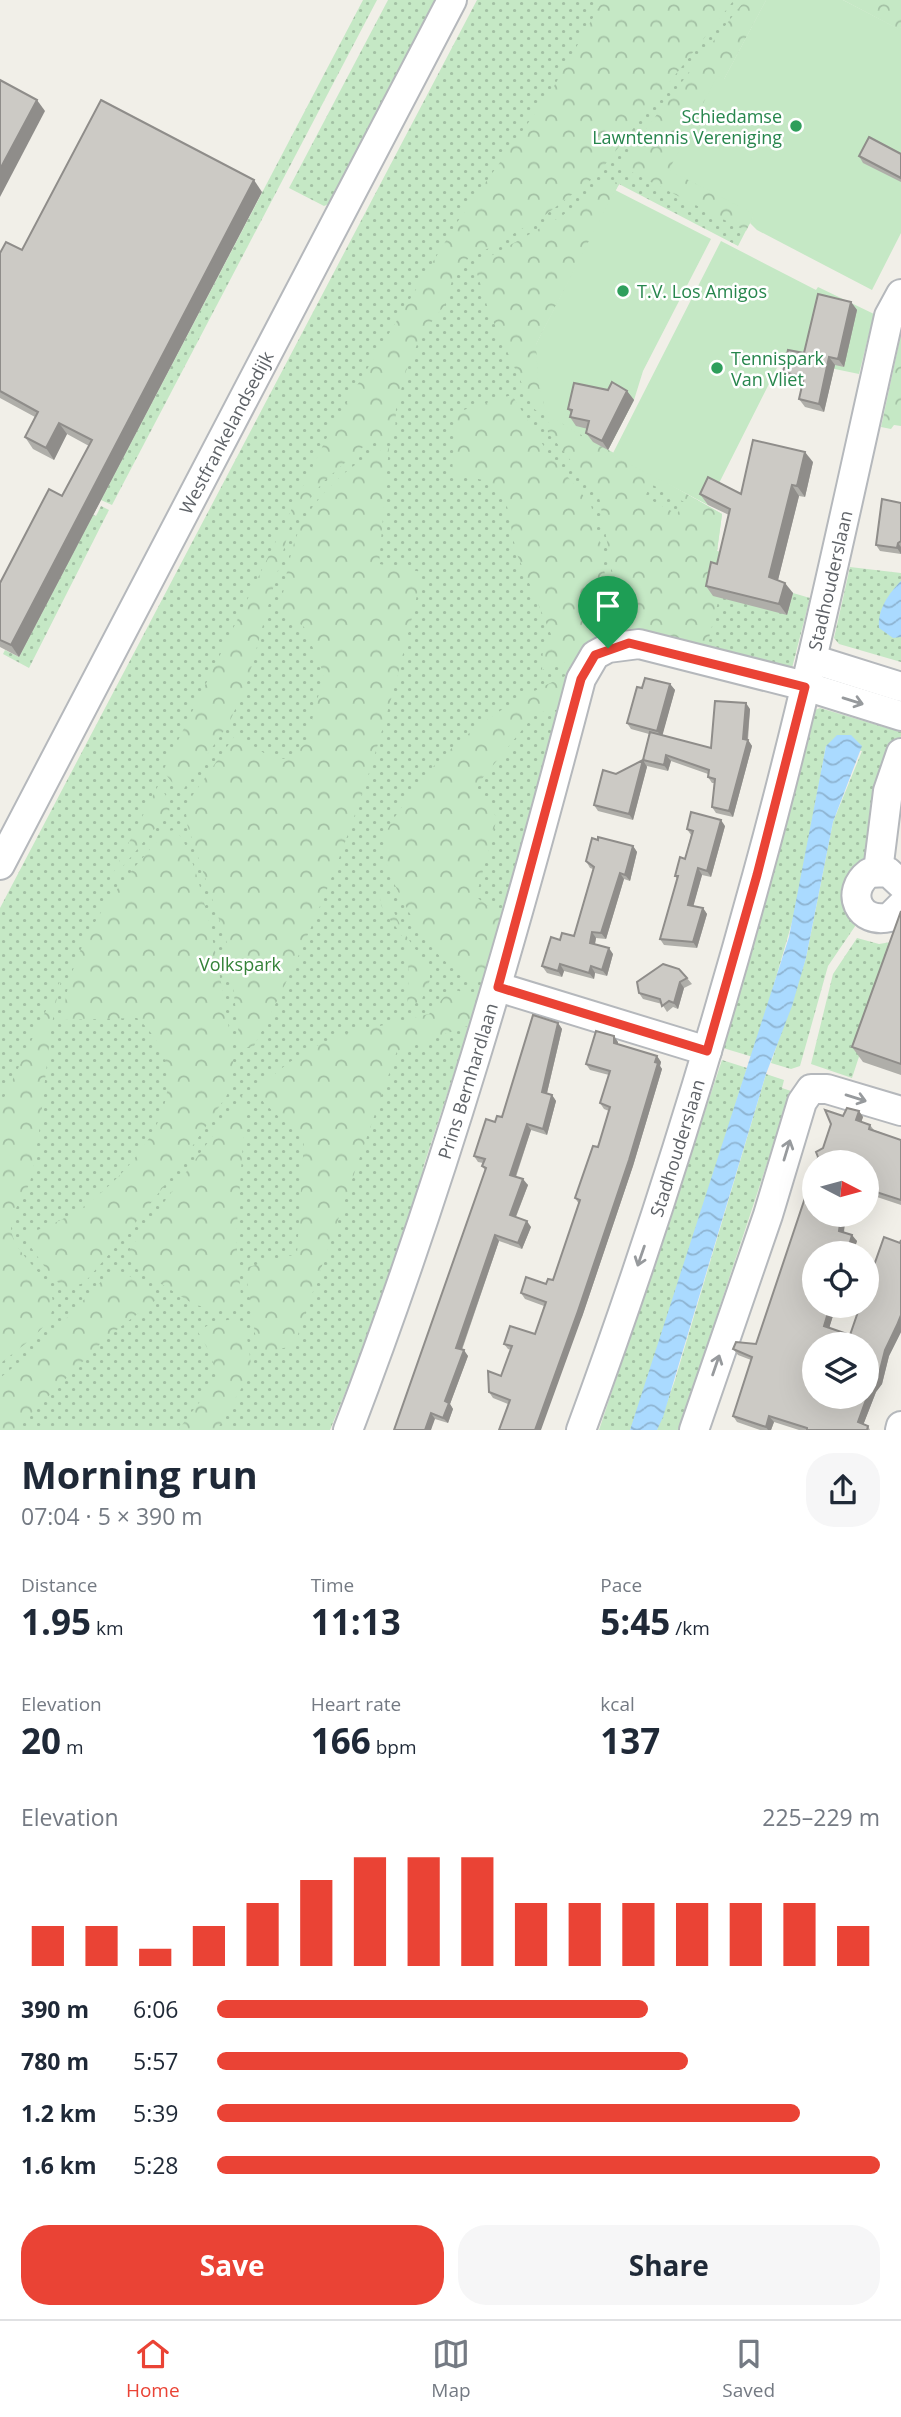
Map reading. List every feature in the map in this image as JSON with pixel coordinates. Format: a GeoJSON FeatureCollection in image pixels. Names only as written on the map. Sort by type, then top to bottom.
{"type":"FeatureCollection","features":[{"type":"Feature","properties":{"kind":"street","name":"Westfrankelandsedijk"},"geometry":{"type":"LineString","coordinates":[[0,865],[452,0]]}},
{"type":"Feature","properties":{"kind":"street","name":"Stadhouderslaan"},"geometry":{"type":"LineString","coordinates":[[580,1430],[658,1204],[707,1051],[757,875],[812,659],[889,316],[901,294]]}},
{"type":"Feature","properties":{"kind":"street","name":"Prins Bernhardlaan"},"geometry":{"type":"LineString","coordinates":[[348,1430],[423,1223],[498,987],[581,679],[595,655],[608,648],[639,644],[805,687],[901,716]]}},
{"type":"Feature","properties":{"kind":"street"},"geometry":{"type":"LineString","coordinates":[[812,659],[901,687]]}},
{"type":"Feature","properties":{"kind":"street"},"geometry":{"type":"LineString","coordinates":[[901,754],[888,791],[890,877],[862,878],[856,887],[855,896],[862,913],[880,920],[890,917],[901,906]]}},
{"type":"Feature","properties":{"kind":"street"},"geometry":{"type":"LineString","coordinates":[[498,987],[707,1051]]}},
{"type":"Feature","properties":{"kind":"street"},"geometry":{"type":"LineString","coordinates":[[694,1430],[768,1215],[802,1102],[811,1089],[827,1089],[901,1111]]}},
{"type":"Feature","properties":{"kind":"green space"},"geometry":{"type":"Polygon","coordinates":[[[363,0],[377,0],[112,505],[101,500],[363,0]]]}},
{"type":"Feature","properties":{"kind":"green space"},"geometry":{"type":"Polygon","coordinates":[[[388,0],[441,0],[333,202],[324,206],[289,188],[388,0]]]}},
{"type":"Feature","properties":{"kind":"green space","name":"Volkspark"},"geometry":{"type":"Polygon","coordinates":[[[477,0],[766,0],[724,79],[754,215],[738,246],[619,184],[536,344],[593,442],[722,514],[717,551],[720,552],[715,571],[787,614],[793,593],[810,598],[792,668],[638,631],[625,631],[597,639],[463,1062],[458,1061],[423,1168],[429,1170],[352,1389],[347,1388],[330,1430],[0,1430],[0,908],[477,0]]]}},
{"type":"Feature","properties":{"kind":"green space"},"geometry":{"type":"Polygon","coordinates":[[[603,0],[734,0],[596,176],[544,216],[475,256],[472,253],[457,274],[454,274],[445,305],[421,335],[406,371],[396,409],[395,435],[363,447],[323,482],[291,523],[247,683],[229,723],[183,790],[179,791],[163,771],[334,423],[458,221],[553,88],[603,0]]]}},
{"type":"Feature","properties":{"kind":"green space"},"geometry":{"type":"Polygon","coordinates":[[[745,0],[766,0],[724,79],[754,215],[746,231],[618,165],[745,0]]]}},
{"type":"Feature","properties":{"kind":"green space","name":"Schiedamse Lawntennis Vereniging"},"geometry":{"type":"Polygon","coordinates":[[[766,0],[843,0],[899,29],[901,27],[901,233],[872,290],[757,230],[750,223],[754,214],[669,170],[714,82],[718,76],[724,79],[766,0]]]}},
{"type":"Feature","properties":{"kind":"green space"},"geometry":{"type":"Polygon","coordinates":[[[843,0],[901,0],[900,30],[843,0]]]}},
{"type":"Feature","properties":{"kind":"green space"},"geometry":{"type":"Polygon","coordinates":[[[608,178],[619,184],[536,344],[538,381],[546,412],[538,412],[533,408],[489,312],[476,270],[480,262],[562,216],[608,178]]]}},
{"type":"Feature","properties":{"kind":"green space","name":"T.V. Los Amigos"},"geometry":{"type":"Polygon","coordinates":[[[615,190],[711,239],[643,371],[634,400],[608,450],[546,412],[538,381],[536,344],[615,190]]]}},
{"type":"Feature","properties":{"kind":"green space","name":"Tennispark Van Vliet"},"geometry":{"type":"Polygon","coordinates":[[[721,241],[816,290],[818,287],[874,314],[859,374],[782,358],[708,505],[612,455],[721,241]]]}},
{"type":"Feature","properties":{"kind":"green space"},"geometry":{"type":"Polygon","coordinates":[[[901,334],[901,426],[894,425],[891,429],[881,427],[901,334]]]}},
{"type":"Feature","properties":{"kind":"green space"},"geometry":{"type":"Polygon","coordinates":[[[512,395],[548,453],[591,505],[603,554],[610,634],[597,639],[577,659],[542,670],[543,645],[553,639],[516,552],[506,501],[487,481],[452,473],[457,412],[512,395]]]}},
{"type":"Feature","properties":{"kind":"green space"},"geometry":{"type":"Polygon","coordinates":[[[552,418],[722,514],[717,551],[720,552],[715,571],[719,598],[707,646],[638,631],[625,620],[616,593],[599,496],[548,432],[546,425],[552,418]],[[651,484],[645,497],[677,514],[684,502],[651,484]]]}},
{"type":"Feature","properties":{"kind":"green space"},"geometry":{"type":"Polygon","coordinates":[[[389,447],[379,564],[422,572],[408,634],[375,755],[333,874],[283,989],[254,1046],[243,1048],[240,1044],[228,946],[187,824],[186,812],[190,799],[236,734],[274,760],[290,758],[306,743],[324,674],[304,627],[280,609],[291,553],[303,522],[322,495],[348,470],[389,447]]]}},
{"type":"Feature","properties":{"kind":"green space"},"geometry":{"type":"Polygon","coordinates":[[[101,506],[109,510],[29,668],[3,654],[5,650],[19,657],[93,515],[96,516],[101,506]]]}},
{"type":"Feature","properties":{"kind":"green space"},"geometry":{"type":"Polygon","coordinates":[[[850,567],[901,573],[901,662],[839,644],[834,638],[850,567]]]}},
{"type":"Feature","properties":{"kind":"green space"},"geometry":{"type":"Polygon","coordinates":[[[572,673],[562,709],[536,713],[476,786],[497,818],[476,897],[490,907],[508,910],[487,984],[462,974],[451,966],[424,937],[389,872],[384,854],[386,833],[421,780],[459,742],[501,710],[572,673]]]}},
{"type":"Feature","properties":{"kind":"green space"},"geometry":{"type":"Polygon","coordinates":[[[820,708],[901,732],[901,736],[885,775],[860,919],[828,966],[800,1066],[791,1069],[771,1063],[806,958],[833,822],[862,751],[826,746],[795,912],[753,1057],[723,1048],[815,710],[820,708]]]}},
{"type":"Feature","properties":{"kind":"green space"},"geometry":{"type":"Polygon","coordinates":[[[159,784],[170,803],[169,812],[107,885],[159,784]]]}},
{"type":"Feature","properties":{"kind":"green space"},"geometry":{"type":"Polygon","coordinates":[[[174,830],[184,842],[204,900],[231,1044],[231,1083],[227,1095],[175,1172],[125,1236],[84,1283],[68,1288],[54,1280],[23,1236],[86,1205],[128,1166],[160,1119],[167,1093],[167,1068],[157,1042],[137,1018],[63,1020],[67,992],[75,965],[98,917],[129,874],[165,832],[174,830]]]}},
{"type":"Feature","properties":{"kind":"green space"},"geometry":{"type":"Polygon","coordinates":[[[382,887],[403,931],[430,971],[430,980],[422,999],[407,1009],[408,958],[401,934],[383,909],[380,895],[382,887]]]}},
{"type":"Feature","properties":{"kind":"green space"},"geometry":{"type":"Polygon","coordinates":[[[857,938],[879,944],[897,941],[852,1078],[811,1064],[833,974],[857,938]]]}},
{"type":"Feature","properties":{"kind":"green space"},"geometry":{"type":"Polygon","coordinates":[[[62,977],[52,1027],[31,1178],[14,1214],[11,1227],[19,1249],[49,1288],[53,1299],[52,1311],[44,1326],[0,1364],[0,1106],[62,977]]]}},
{"type":"Feature","properties":{"kind":"green space"},"geometry":{"type":"Polygon","coordinates":[[[451,989],[483,997],[476,1023],[397,1051],[294,1346],[258,1353],[245,1268],[297,1254],[304,1140],[264,1103],[256,1090],[288,1063],[322,1043],[347,1034],[429,1014],[451,989]]]}},
{"type":"Feature","properties":{"kind":"green space"},"geometry":{"type":"Polygon","coordinates":[[[722,1060],[747,1068],[647,1386],[630,1430],[599,1430],[722,1060]]]}},
{"type":"Feature","properties":{"kind":"green space"},"geometry":{"type":"Polygon","coordinates":[[[766,1074],[784,1080],[782,1088],[791,1091],[679,1430],[657,1430],[675,1380],[766,1074]]]}},
{"type":"Feature","properties":{"kind":"green space"},"geometry":{"type":"Polygon","coordinates":[[[247,1089],[236,1238],[241,1297],[233,1307],[216,1309],[195,1305],[134,1267],[129,1259],[129,1250],[247,1089]]]}},
{"type":"Feature","properties":{"kind":"green space"},"geometry":{"type":"Polygon","coordinates":[[[111,1271],[123,1272],[161,1296],[106,1338],[15,1430],[0,1430],[0,1378],[46,1340],[111,1271]]]}},
{"type":"Feature","properties":{"kind":"green space"},"geometry":{"type":"Polygon","coordinates":[[[233,1319],[245,1325],[252,1370],[217,1430],[178,1430],[218,1378],[209,1351],[198,1332],[211,1323],[233,1319]]]}},
{"type":"Feature","properties":{"kind":"water"},"geometry":{"type":"Polygon","coordinates":[[[901,581],[901,637],[893,638],[879,628],[879,621],[885,602],[901,581]]]}},
{"type":"Feature","properties":{"kind":"water"},"geometry":{"type":"Polygon","coordinates":[[[837,735],[851,735],[862,746],[833,822],[806,958],[792,1006],[766,1074],[663,1417],[657,1430],[630,1430],[789,937],[826,746],[837,735]]]}},
{"type":"Feature","properties":{"kind":"building"},"geometry":{"type":"Polygon","coordinates":[[[0,80],[37,100],[0,169],[0,80]]]}},
{"type":"Feature","properties":{"kind":"building"},"geometry":{"type":"Polygon","coordinates":[[[101,100],[254,180],[11,645],[0,640],[0,583],[49,489],[62,496],[92,440],[59,423],[46,448],[25,437],[38,412],[0,391],[0,253],[6,242],[22,250],[101,100]]]}},
{"type":"Feature","properties":{"kind":"building"},"geometry":{"type":"Polygon","coordinates":[[[869,137],[901,154],[901,178],[859,156],[869,137]]]}},
{"type":"Feature","properties":{"kind":"building"},"geometry":{"type":"Polygon","coordinates":[[[818,294],[851,302],[838,359],[829,357],[819,404],[799,399],[804,377],[783,372],[788,350],[804,353],[818,294]]]}},
{"type":"Feature","properties":{"kind":"building"},"geometry":{"type":"Polygon","coordinates":[[[612,382],[627,391],[602,441],[586,433],[589,421],[570,417],[572,410],[568,409],[574,383],[608,390],[612,382]]]}},
{"type":"Feature","properties":{"kind":"building"},"geometry":{"type":"Polygon","coordinates":[[[753,440],[805,452],[797,486],[792,485],[769,577],[785,583],[779,604],[706,586],[711,562],[717,564],[730,509],[700,494],[708,477],[741,494],[753,440]]]}},
{"type":"Feature","properties":{"kind":"building"},"geometry":{"type":"Polygon","coordinates":[[[882,499],[901,503],[901,541],[897,548],[876,545],[882,499]]]}},
{"type":"Feature","properties":{"kind":"building"},"geometry":{"type":"Polygon","coordinates":[[[645,678],[670,684],[657,731],[627,723],[637,687],[642,688],[645,678]]]}},
{"type":"Feature","properties":{"kind":"building"},"geometry":{"type":"Polygon","coordinates":[[[715,701],[746,703],[743,739],[748,740],[729,811],[712,807],[715,779],[708,777],[709,770],[666,755],[664,765],[643,760],[650,732],[711,748],[715,701]]]}},
{"type":"Feature","properties":{"kind":"building"},"geometry":{"type":"Polygon","coordinates":[[[643,760],[629,814],[594,805],[603,770],[616,774],[643,760]]]}},
{"type":"Feature","properties":{"kind":"building"},"geometry":{"type":"Polygon","coordinates":[[[691,812],[721,820],[707,871],[698,868],[688,905],[703,908],[693,942],[660,939],[678,876],[675,876],[680,857],[685,859],[693,831],[687,829],[691,812]]]}},
{"type":"Feature","properties":{"kind":"building"},"geometry":{"type":"Polygon","coordinates":[[[598,837],[633,846],[625,875],[620,873],[601,933],[592,932],[590,943],[609,948],[602,970],[591,966],[589,973],[560,964],[558,971],[542,966],[551,937],[560,940],[562,933],[574,936],[594,867],[586,861],[592,838],[598,840],[598,837]]]}},
{"type":"Feature","properties":{"kind":"building"},"geometry":{"type":"Polygon","coordinates":[[[901,911],[901,1064],[852,1047],[901,911]]]}},
{"type":"Feature","properties":{"kind":"building"},"geometry":{"type":"Polygon","coordinates":[[[663,964],[679,969],[687,978],[680,982],[674,1003],[669,1001],[662,1006],[660,999],[639,993],[637,982],[663,964]]]}},
{"type":"Feature","properties":{"kind":"building"},"geometry":{"type":"Polygon","coordinates":[[[533,1015],[558,1023],[542,1092],[552,1095],[543,1129],[527,1124],[510,1175],[523,1179],[510,1215],[527,1221],[518,1243],[495,1235],[456,1348],[464,1350],[445,1401],[449,1403],[443,1418],[431,1413],[425,1430],[394,1430],[486,1168],[482,1166],[485,1159],[474,1156],[486,1119],[495,1122],[497,1116],[502,1117],[533,1015]]]}},
{"type":"Feature","properties":{"kind":"building"},"geometry":{"type":"Polygon","coordinates":[[[596,1031],[614,1036],[614,1043],[657,1056],[655,1062],[658,1063],[629,1160],[535,1430],[499,1430],[510,1400],[489,1392],[488,1371],[501,1376],[512,1346],[504,1344],[510,1326],[535,1334],[546,1302],[521,1293],[526,1277],[546,1284],[548,1279],[553,1280],[580,1200],[575,1198],[593,1146],[598,1147],[610,1107],[600,1103],[610,1071],[586,1064],[596,1031]]]}},
{"type":"Feature","properties":{"kind":"building"},"geometry":{"type":"Polygon","coordinates":[[[847,1108],[859,1111],[856,1120],[870,1125],[869,1129],[901,1140],[901,1200],[879,1193],[879,1150],[820,1150],[823,1148],[831,1124],[825,1110],[843,1116],[847,1108]]]}},
{"type":"Feature","properties":{"kind":"building"},"geometry":{"type":"Polygon","coordinates":[[[802,1207],[802,1227],[840,1227],[839,1231],[852,1235],[850,1241],[802,1241],[802,1318],[826,1318],[824,1326],[841,1332],[802,1332],[802,1409],[863,1409],[858,1422],[868,1426],[867,1430],[807,1430],[769,1416],[766,1427],[733,1416],[752,1357],[733,1349],[736,1342],[756,1344],[802,1207]]]}},
{"type":"Feature","properties":{"kind":"building"},"geometry":{"type":"Polygon","coordinates":[[[884,1237],[900,1243],[901,1240],[901,1315],[885,1350],[879,1374],[879,1332],[851,1332],[856,1318],[879,1318],[879,1251],[884,1237]]]}},
{"type":"Feature","properties":{"kind":"place","name":"Schiedamse Lawntennis Vereniging"},"geometry":{"type":"Point","coordinates":[796,126]}},
{"type":"Feature","properties":{"kind":"place","name":"T.V. Los Amigos"},"geometry":{"type":"Point","coordinates":[623,291]}},
{"type":"Feature","properties":{"kind":"place","name":"Tennispark Van Vliet"},"geometry":{"type":"Point","coordinates":[717,368]}},
{"type":"Feature","properties":{"kind":"route"},"geometry":{"type":"LineString","coordinates":[[629,643],[639,644],[805,687],[757,875],[707,1051],[498,987],[581,679],[595,655],[608,648],[629,643]]}}]}
